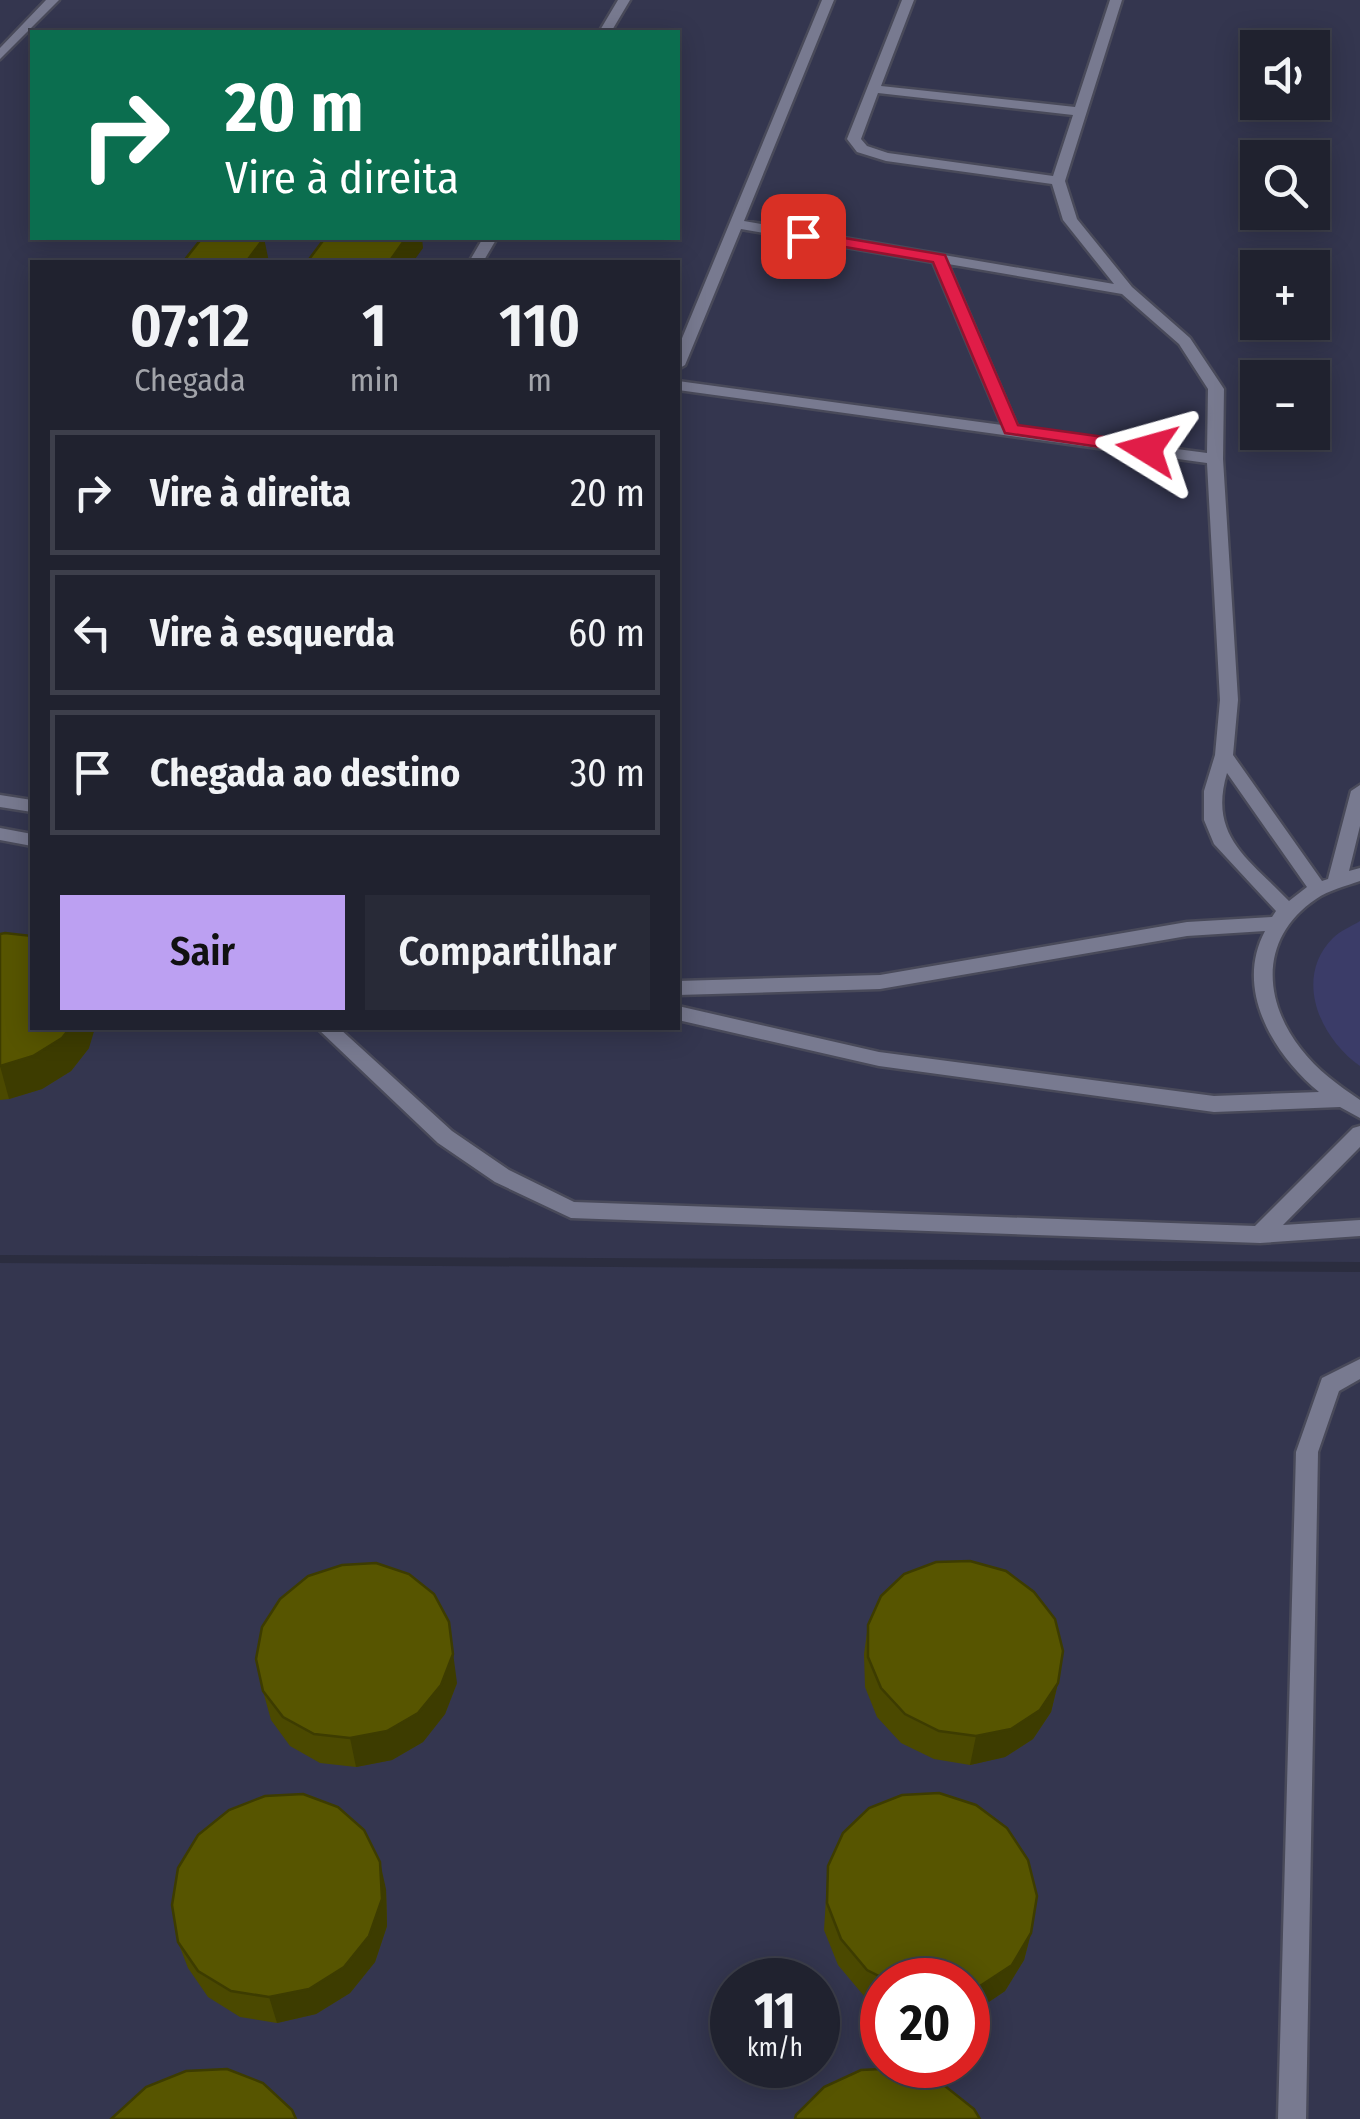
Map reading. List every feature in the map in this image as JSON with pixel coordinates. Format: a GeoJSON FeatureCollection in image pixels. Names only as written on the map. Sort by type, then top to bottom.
{"type":"FeatureCollection","features":[{"type":"Feature","properties":{"kind":"lane"},"geometry":{"type":"LineString","coordinates":[[0,56],[53,0]]}},
{"type":"Feature","properties":{"kind":"lane"},"geometry":{"type":"LineString","coordinates":[[606,30],[624,0]]}},
{"type":"Feature","properties":{"kind":"lane"},"geometry":{"type":"LineString","coordinates":[[680,360],[828,0]]}},
{"type":"Feature","properties":{"kind":"lane"},"geometry":{"type":"LineString","coordinates":[[908,0],[854,139],[862,148],[886,156],[1058,181]]}},
{"type":"Feature","properties":{"kind":"lane"},"geometry":{"type":"LineString","coordinates":[[1116,0],[1058,181],[1070,220],[1127,290],[1185,341],[1216,389],[1215,458],[1229,700],[1224,755],[1213,791],[1213,820],[1221,840],[1283,917]]}},
{"type":"Feature","properties":{"kind":"lane"},"geometry":{"type":"LineString","coordinates":[[873,89],[1081,112]]}},
{"type":"Feature","properties":{"kind":"lane"},"geometry":{"type":"LineString","coordinates":[[736,224],[1127,290]]}},
{"type":"Feature","properties":{"kind":"lane"},"geometry":{"type":"LineString","coordinates":[[939,258],[1011,429]]}},
{"type":"Feature","properties":{"kind":"lane"},"geometry":{"type":"LineString","coordinates":[[680,386],[1215,458]]}},
{"type":"Feature","properties":{"kind":"lane"},"geometry":{"type":"LineString","coordinates":[[1224,755],[1318,888]]}},
{"type":"Feature","properties":{"kind":"lane"},"geometry":{"type":"LineString","coordinates":[[1337,880],[1360,790]]}},
{"type":"Feature","properties":{"kind":"lane"},"geometry":{"type":"LineString","coordinates":[[0,801],[30,806]]}},
{"type":"Feature","properties":{"kind":"lane"},"geometry":{"type":"LineString","coordinates":[[0,834],[30,840]]}},
{"type":"Feature","properties":{"kind":"lane"},"geometry":{"type":"LineString","coordinates":[[1350,1105],[1302,1066],[1274,1030],[1262,992],[1262,955],[1283,917],[1318,888],[1360,874]]}},
{"type":"Feature","properties":{"kind":"lane"},"geometry":{"type":"LineString","coordinates":[[680,988],[880,982],[1187,929],[1283,917]]}},
{"type":"Feature","properties":{"kind":"lane"},"geometry":{"type":"LineString","coordinates":[[680,1014],[879,1059],[1194,1101],[1350,1105]]}},
{"type":"Feature","properties":{"kind":"lane"},"geometry":{"type":"LineString","coordinates":[[330,1030],[444,1137],[502,1176],[570,1210],[1260,1235],[1360,1228]]}},
{"type":"Feature","properties":{"kind":"lane"},"geometry":{"type":"LineString","coordinates":[[1260,1235],[1360,1134]]}},
{"type":"Feature","properties":{"kind":"lane"},"geometry":{"type":"LineString","coordinates":[[1292,2119],[1307,1452],[1330,1385],[1360,1368]]}},
{"type":"Feature","properties":{"kind":"shaded area"},"geometry":{"type":"Polygon","coordinates":[[[0,0],[1360,0],[1360,1262],[0,1255],[0,0]]]}},
{"type":"Feature","properties":{"kind":"shaded area"},"geometry":{"type":"Polygon","coordinates":[[[1360,921],[1360,1066],[1333,1040],[1323,1024],[1313,989],[1321,954],[1336,935],[1360,921]]]}},
{"type":"Feature","properties":{"kind":"shaded area"},"geometry":{"type":"Polygon","coordinates":[[[0,1263],[1360,1272],[1360,2119],[0,2119],[0,1263]]]}},
{"type":"Feature","properties":{"kind":"building"},"geometry":{"type":"Polygon","coordinates":[[[200,240],[262,240],[248,260],[185,260],[200,240]]]}},
{"type":"Feature","properties":{"kind":"building"},"geometry":{"type":"Polygon","coordinates":[[[324,240],[405,240],[390,260],[308,260],[324,240]]]}},
{"type":"Feature","properties":{"kind":"building"},"geometry":{"type":"Polygon","coordinates":[[[0,934],[30,936],[30,1030],[68,1030],[33,1056],[0,1066],[0,934]]]}},
{"type":"Feature","properties":{"kind":"building"},"geometry":{"type":"Polygon","coordinates":[[[970,1561],[1006,1571],[1034,1592],[1055,1619],[1063,1651],[1058,1683],[1040,1710],[1011,1729],[976,1736],[939,1731],[905,1714],[881,1688],[868,1657],[868,1625],[881,1596],[904,1574],[936,1562],[970,1561]]]}},
{"type":"Feature","properties":{"kind":"building"},"geometry":{"type":"Polygon","coordinates":[[[376,1563],[409,1574],[434,1594],[449,1622],[453,1654],[441,1685],[418,1713],[387,1731],[350,1738],[314,1734],[283,1717],[263,1691],[256,1659],[262,1627],[280,1599],[308,1576],[342,1565],[376,1563]]]}},
{"type":"Feature","properties":{"kind":"building"},"geometry":{"type":"Polygon","coordinates":[[[939,1793],[976,1805],[1007,1828],[1028,1860],[1037,1896],[1031,1933],[1012,1965],[990,1979],[990,1958],[860,1958],[860,1962],[841,1939],[827,1903],[828,1866],[843,1833],[869,1808],[902,1795],[939,1793]]]}},
{"type":"Feature","properties":{"kind":"building"},"geometry":{"type":"Polygon","coordinates":[[[303,1794],[338,1807],[364,1830],[380,1862],[382,1899],[369,1936],[344,1967],[309,1989],[269,1997],[231,1991],[198,1971],[178,1942],[172,1905],[178,1868],[198,1835],[229,1810],[265,1796],[303,1794]]]}},
{"type":"Feature","properties":{"kind":"building"},"geometry":{"type":"Polygon","coordinates":[[[227,2069],[263,2083],[292,2110],[296,2119],[111,2119],[146,2087],[186,2071],[227,2069]]]}},
{"type":"Feature","properties":{"kind":"building"},"geometry":{"type":"Polygon","coordinates":[[[860,2070],[860,2088],[948,2088],[974,2109],[980,2119],[795,2119],[823,2088],[840,2088],[840,2080],[860,2070]]]}},
{"type":"Feature","properties":{"kind":"route"},"geometry":{"type":"LineString","coordinates":[[803,236],[939,258],[1011,429],[1147,449]]}}]}
